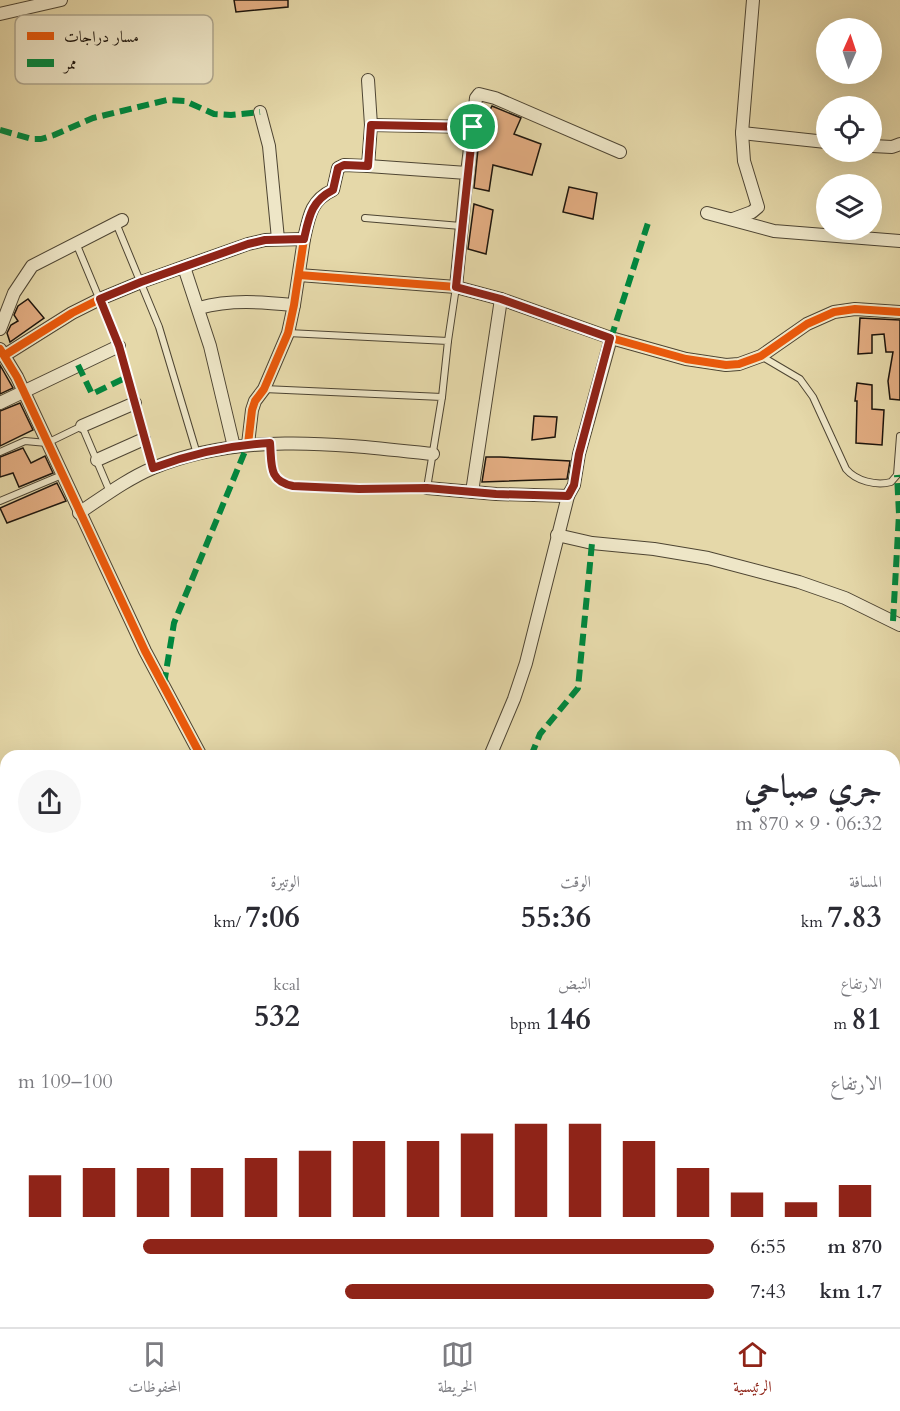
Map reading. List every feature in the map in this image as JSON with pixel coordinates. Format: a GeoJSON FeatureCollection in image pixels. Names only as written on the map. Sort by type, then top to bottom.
{"type":"FeatureCollection","features":[{"type":"Feature","properties":{"kind":"street"},"geometry":{"type":"LineString","coordinates":[[0,14],[61,0]]}},
{"type":"Feature","properties":{"kind":"street"},"geometry":{"type":"LineString","coordinates":[[733,219],[752,212],[758,207],[744,161],[742,133],[753,0]]}},
{"type":"Feature","properties":{"kind":"street"},"geometry":{"type":"LineString","coordinates":[[368,80],[371,125],[368,166]]}},
{"type":"Feature","properties":{"kind":"street"},"geometry":{"type":"LineString","coordinates":[[456,287],[477,96],[482,94],[495,98],[620,152]]}},
{"type":"Feature","properties":{"kind":"street"},"geometry":{"type":"LineString","coordinates":[[260,112],[269,146],[278,239]]}},
{"type":"Feature","properties":{"kind":"street"},"geometry":{"type":"LineString","coordinates":[[371,125],[473,127]]}},
{"type":"Feature","properties":{"kind":"street"},"geometry":{"type":"LineString","coordinates":[[742,133],[816,141]]}},
{"type":"Feature","properties":{"kind":"street"},"geometry":{"type":"LineString","coordinates":[[882,146],[892,147],[900,144]]}},
{"type":"Feature","properties":{"kind":"street"},"geometry":{"type":"LineString","coordinates":[[248,444],[255,401],[264,389],[288,333],[310,216],[321,196],[333,190],[338,168],[344,165],[467,173]]}},
{"type":"Feature","properties":{"kind":"street"},"geometry":{"type":"LineString","coordinates":[[707,213],[774,231],[900,241]]}},
{"type":"Feature","properties":{"kind":"street"},"geometry":{"type":"LineString","coordinates":[[0,329],[14,293],[32,266],[119,221]]}},
{"type":"Feature","properties":{"kind":"street"},"geometry":{"type":"LineString","coordinates":[[198,750],[145,651],[24,392],[2,352],[100,299],[141,282],[248,244],[278,239],[304,239]]}},
{"type":"Feature","properties":{"kind":"street"},"geometry":{"type":"LineString","coordinates":[[184,267],[213,357],[234,447]]}},
{"type":"Feature","properties":{"kind":"street"},"geometry":{"type":"LineString","coordinates":[[300,275],[456,287],[501,299],[610,338],[707,363],[726,365],[739,364],[761,356],[807,324],[834,312],[855,309],[900,312]]}},
{"type":"Feature","properties":{"kind":"street"},"geometry":{"type":"LineString","coordinates":[[472,492],[501,299]]}},
{"type":"Feature","properties":{"kind":"street"},"geometry":{"type":"LineString","coordinates":[[199,308],[221,303],[244,302],[294,305]]}},
{"type":"Feature","properties":{"kind":"street"},"geometry":{"type":"LineString","coordinates":[[493,750],[526,663],[557,535],[568,496],[574,485],[579,454],[610,338]]}},
{"type":"Feature","properties":{"kind":"street"},"geometry":{"type":"LineString","coordinates":[[0,403],[119,346]]}},
{"type":"Feature","properties":{"kind":"street"},"geometry":{"type":"LineString","coordinates":[[82,426],[135,403]]}},
{"type":"Feature","properties":{"kind":"street"},"geometry":{"type":"LineString","coordinates":[[97,460],[144,439]]}},
{"type":"Feature","properties":{"kind":"street"},"geometry":{"type":"LineString","coordinates":[[80,513],[110,492],[153,468],[197,454],[248,444],[306,442],[433,454]]}},
{"type":"Feature","properties":{"kind":"street"},"geometry":{"type":"LineString","coordinates":[[427,488],[568,496]]}},
{"type":"Feature","properties":{"kind":"street"},"geometry":{"type":"LineString","coordinates":[[557,535],[592,543],[654,549],[718,560],[799,582],[845,598],[900,625]]}},
{"type":"Feature","properties":{"kind":"lane"},"geometry":{"type":"LineString","coordinates":[[365,218],[461,226]]}},
{"type":"Feature","properties":{"kind":"lane"},"geometry":{"type":"LineString","coordinates":[[119,221],[159,327],[197,454]]}},
{"type":"Feature","properties":{"kind":"lane"},"geometry":{"type":"LineString","coordinates":[[76,243],[119,346],[153,468]]}},
{"type":"Feature","properties":{"kind":"lane"},"geometry":{"type":"LineString","coordinates":[[270,443],[274,475],[284,484],[359,489],[427,488],[442,397],[456,287]]}},
{"type":"Feature","properties":{"kind":"lane"},"geometry":{"type":"LineString","coordinates":[[288,333],[448,341]]}},
{"type":"Feature","properties":{"kind":"lane"},"geometry":{"type":"LineString","coordinates":[[761,356],[800,378],[813,397],[846,469],[851,475],[874,483],[891,482],[897,475],[900,436]]}},
{"type":"Feature","properties":{"kind":"lane"},"geometry":{"type":"LineString","coordinates":[[264,389],[442,397]]}},
{"type":"Feature","properties":{"kind":"lane"},"geometry":{"type":"LineString","coordinates":[[0,452],[30,440],[47,443],[82,426],[110,492]]}},
{"type":"Feature","properties":{"kind":"lane"},"geometry":{"type":"LineString","coordinates":[[0,501],[62,475]]}},
{"type":"Feature","properties":{"kind":"building"},"geometry":{"type":"Polygon","coordinates":[[[234,0],[288,0],[288,7],[236,12],[234,0]]]}},
{"type":"Feature","properties":{"kind":"building"},"geometry":{"type":"Polygon","coordinates":[[[492,106],[521,118],[514,134],[541,144],[532,175],[493,165],[489,191],[474,188],[480,130],[492,106]]]}},
{"type":"Feature","properties":{"kind":"building"},"geometry":{"type":"Polygon","coordinates":[[[569,187],[597,193],[593,219],[563,212],[569,187]]]}},
{"type":"Feature","properties":{"kind":"building"},"geometry":{"type":"Polygon","coordinates":[[[474,204],[493,210],[486,254],[468,249],[474,204]]]}},
{"type":"Feature","properties":{"kind":"building"},"geometry":{"type":"Polygon","coordinates":[[[28,299],[44,318],[10,342],[7,333],[11,325],[18,321],[14,315],[18,306],[28,299]]]}},
{"type":"Feature","properties":{"kind":"building"},"geometry":{"type":"Polygon","coordinates":[[[860,318],[900,320],[900,400],[890,399],[888,381],[893,352],[886,352],[884,334],[872,335],[872,353],[858,354],[860,318]]]}},
{"type":"Feature","properties":{"kind":"building"},"geometry":{"type":"Polygon","coordinates":[[[0,365],[13,388],[0,394],[0,365]]]}},
{"type":"Feature","properties":{"kind":"building"},"geometry":{"type":"Polygon","coordinates":[[[857,383],[872,385],[872,409],[884,410],[882,445],[856,443],[857,383]]]}},
{"type":"Feature","properties":{"kind":"building"},"geometry":{"type":"Polygon","coordinates":[[[20,403],[33,430],[0,446],[0,411],[20,403]]]}},
{"type":"Feature","properties":{"kind":"building"},"geometry":{"type":"Polygon","coordinates":[[[534,416],[557,417],[555,437],[532,440],[534,416]]]}},
{"type":"Feature","properties":{"kind":"building"},"geometry":{"type":"Polygon","coordinates":[[[23,448],[31,463],[45,456],[53,473],[19,487],[13,473],[0,477],[0,457],[23,448]]]}},
{"type":"Feature","properties":{"kind":"building"},"geometry":{"type":"Polygon","coordinates":[[[486,457],[570,461],[567,479],[482,482],[486,457]]]}},
{"type":"Feature","properties":{"kind":"building"},"geometry":{"type":"Polygon","coordinates":[[[57,483],[66,501],[7,523],[0,508],[57,483]]]}},
{"type":"Feature","properties":{"kind":"marked path"},"geometry":{"type":"LineString","coordinates":[[0,130],[32,139],[41,139],[93,118],[167,100],[185,101],[214,114],[260,112]]}},
{"type":"Feature","properties":{"kind":"marked path"},"geometry":{"type":"LineString","coordinates":[[611,338],[648,223]]}},
{"type":"Feature","properties":{"kind":"marked path"},"geometry":{"type":"LineString","coordinates":[[78,365],[92,394],[127,377]]}},
{"type":"Feature","properties":{"kind":"marked path"},"geometry":{"type":"LineString","coordinates":[[164,684],[174,623],[248,444]]}},
{"type":"Feature","properties":{"kind":"marked path"},"geometry":{"type":"LineString","coordinates":[[893,621],[899,514],[897,475]]}},
{"type":"Feature","properties":{"kind":"marked path"},"geometry":{"type":"LineString","coordinates":[[533,750],[540,734],[578,688],[592,543]]}},
{"type":"Feature","properties":{"kind":"cycle path"},"geometry":{"type":"LineString","coordinates":[[5,355],[72,313],[141,282],[248,244],[265,240],[304,239],[288,333],[264,389],[255,401],[248,444]]}},
{"type":"Feature","properties":{"kind":"cycle path"},"geometry":{"type":"LineString","coordinates":[[299,275],[456,287],[501,299],[611,338],[686,359],[726,365],[739,364],[761,356],[807,324],[834,312],[855,309],[900,312]]}},
{"type":"Feature","properties":{"kind":"cycle path"},"geometry":{"type":"LineString","coordinates":[[0,349],[17,377],[145,651],[198,750]]}},
{"type":"Feature","properties":{"kind":"route"},"geometry":{"type":"LineString","coordinates":[[371,125],[473,127],[456,287],[501,299],[610,338],[579,454],[574,485],[568,496],[496,494],[427,488],[359,489],[293,486],[276,479],[272,468],[270,443],[248,444],[197,454],[153,468],[119,346],[100,299],[248,244],[265,240],[304,239],[314,206],[321,196],[333,190],[338,168],[344,165],[368,166],[371,125]]}}]}
